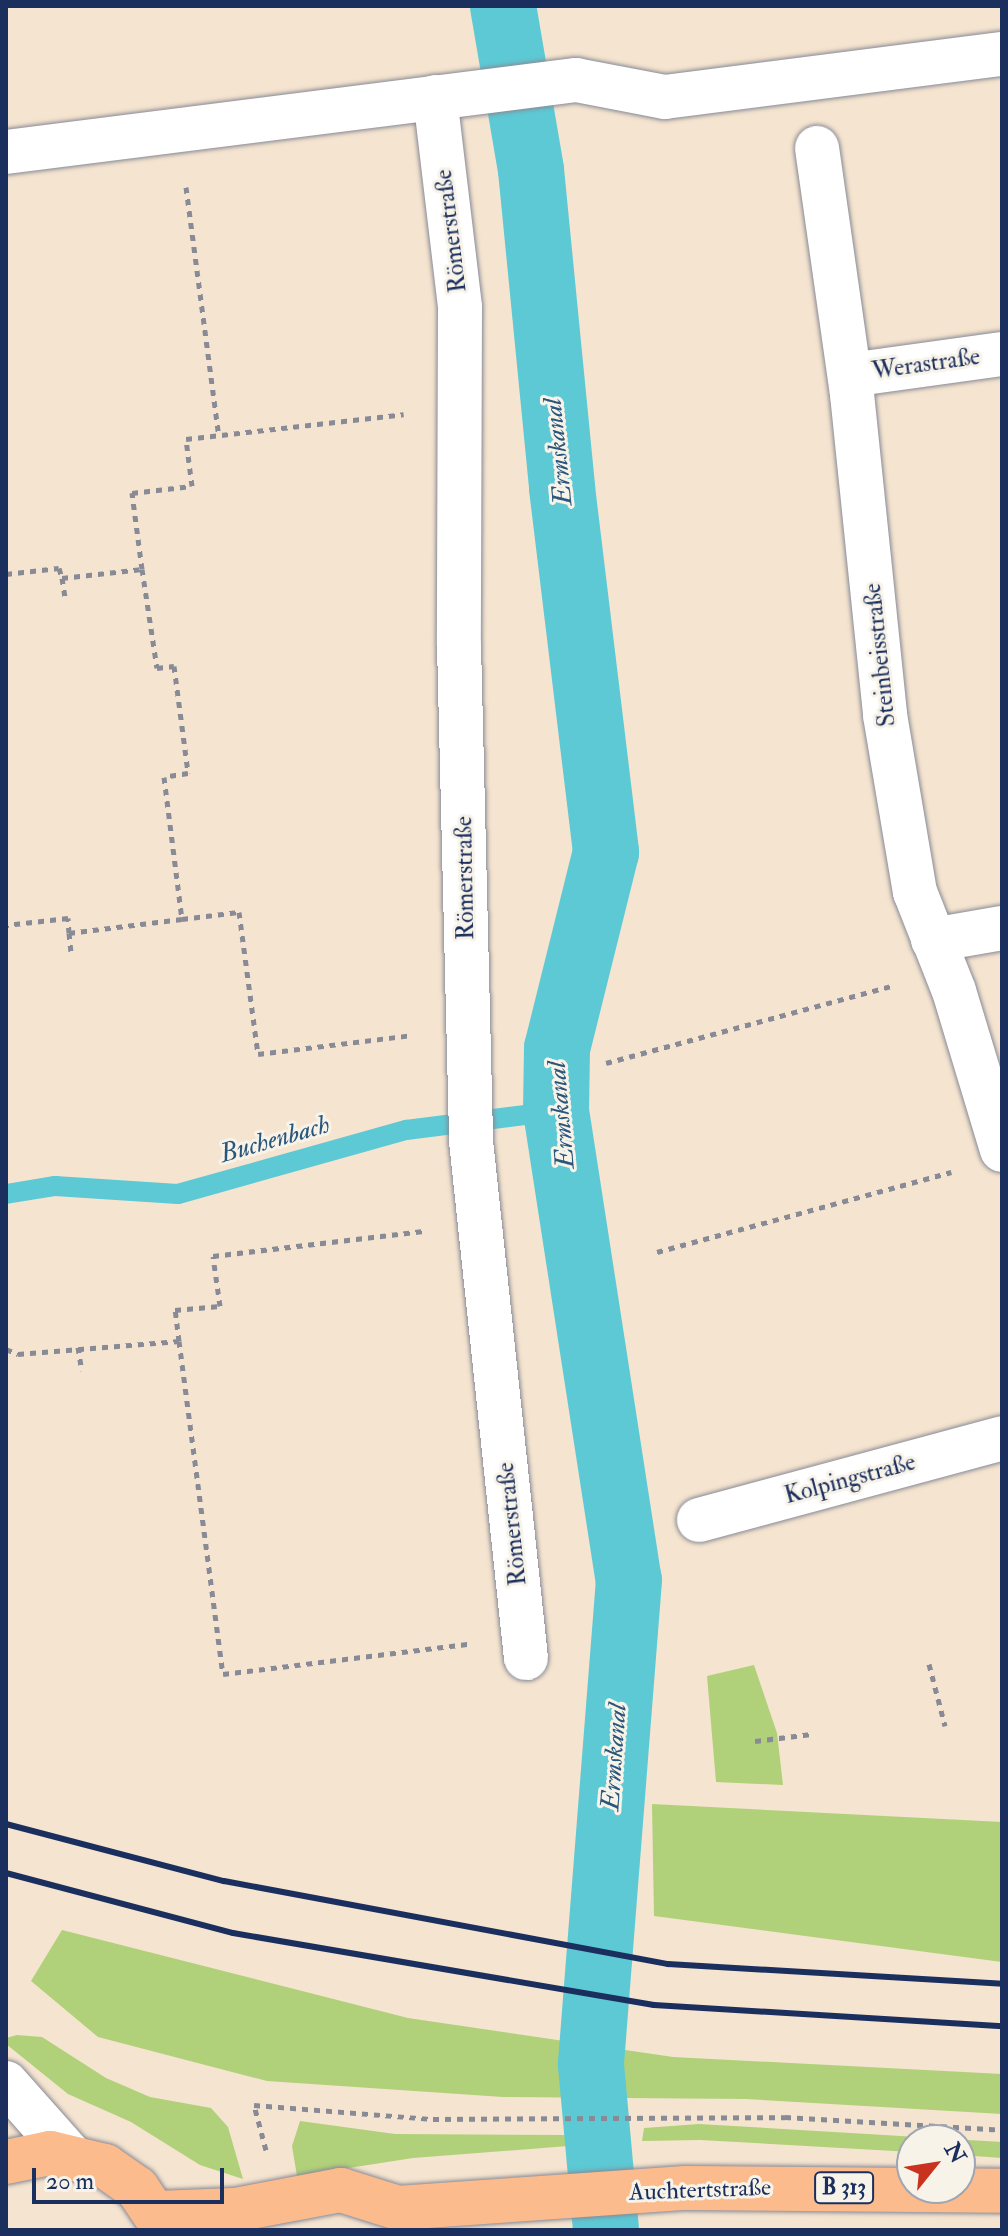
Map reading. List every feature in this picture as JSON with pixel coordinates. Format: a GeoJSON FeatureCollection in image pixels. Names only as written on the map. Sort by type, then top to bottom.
{"type":"FeatureCollection","features":[{"type":"Feature","properties":{"kind":"main road"},"geometry":{"type":"LineString","coordinates":[[6,2162],[30,2155],[69,2154],[122,2176],[161,2222]]}},
{"type":"Feature","properties":{"kind":"main road","name":"Auchtertstraße"},"geometry":{"type":"LineString","coordinates":[[161,2222],[341,2190],[389,2219],[555,2197],[685,2188],[1002,2191]]}},
{"type":"Feature","properties":{"kind":"street"},"geometry":{"type":"LineString","coordinates":[[6,152],[576,80],[665,97],[1002,54]]}},
{"type":"Feature","properties":{"kind":"street","name":"Römerstraße"},"geometry":{"type":"LineString","coordinates":[[451,95],[460,307],[459,645],[471,1141],[525,1648]]}},
{"type":"Feature","properties":{"kind":"street","name":"Steinbeisstraße"},"geometry":{"type":"LineString","coordinates":[[817,148],[850,375],[885,715],[915,892],[939,955],[1002,1150]]}},
{"type":"Feature","properties":{"kind":"street","name":"Werastraße"},"geometry":{"type":"LineString","coordinates":[[850,375],[1002,354]]}},
{"type":"Feature","properties":{"kind":"street"},"geometry":{"type":"LineString","coordinates":[[939,955],[1002,928]]}},
{"type":"Feature","properties":{"kind":"street","name":"Kolpingstraße"},"geometry":{"type":"LineString","coordinates":[[699,1520],[1002,1438]]}},
{"type":"Feature","properties":{"kind":"street"},"geometry":{"type":"LineString","coordinates":[[6,2083],[69,2154]]}},
{"type":"Feature","properties":{"kind":"path"},"geometry":{"type":"LineString","coordinates":[[179,132],[219,436]]}},
{"type":"Feature","properties":{"kind":"path"},"geometry":{"type":"LineString","coordinates":[[182,919],[164,777],[188,773],[174,666],[157,668],[132,493],[192,486],[186,439],[461,407]]}},
{"type":"Feature","properties":{"kind":"path"},"geometry":{"type":"LineString","coordinates":[[6,574],[59,568],[65,598]]}},
{"type":"Feature","properties":{"kind":"path"},"geometry":{"type":"LineString","coordinates":[[62,578],[142,569]]}},
{"type":"Feature","properties":{"kind":"path"},"geometry":{"type":"LineString","coordinates":[[69,933],[239,912],[258,1054],[468,1029]]}},
{"type":"Feature","properties":{"kind":"path"},"geometry":{"type":"LineString","coordinates":[[6,925],[68,918],[71,952]]}},
{"type":"Feature","properties":{"kind":"path"},"geometry":{"type":"LineString","coordinates":[[606,1063],[939,955]]}},
{"type":"Feature","properties":{"kind":"path"},"geometry":{"type":"LineString","coordinates":[[657,1252],[957,1170]]}},
{"type":"Feature","properties":{"kind":"path"},"geometry":{"type":"LineString","coordinates":[[479,1225],[213,1256],[220,1306],[175,1310],[223,1674],[525,1648]]}},
{"type":"Feature","properties":{"kind":"path"},"geometry":{"type":"LineString","coordinates":[[6,1349],[18,1354],[78,1347],[106,1350],[179,1341]]}},
{"type":"Feature","properties":{"kind":"path"},"geometry":{"type":"LineString","coordinates":[[78,1347],[82,1371]]}},
{"type":"Feature","properties":{"kind":"path"},"geometry":{"type":"LineString","coordinates":[[929,1664],[945,1726]]}},
{"type":"Feature","properties":{"kind":"path"},"geometry":{"type":"LineString","coordinates":[[755,1741],[812,1734]]}},
{"type":"Feature","properties":{"kind":"path"},"geometry":{"type":"LineString","coordinates":[[254,2105],[433,2119],[785,2117],[1002,2130]]}},
{"type":"Feature","properties":{"kind":"green space"},"geometry":{"type":"Polygon","coordinates":[[[754,1665],[777,1733],[783,1785],[716,1782],[707,1676],[754,1665]]]}},
{"type":"Feature","properties":{"kind":"green space"},"geometry":{"type":"Polygon","coordinates":[[[652,1804],[1002,1822],[1002,1962],[654,1916],[652,1804]]]}},
{"type":"Feature","properties":{"kind":"green space"},"geometry":{"type":"Polygon","coordinates":[[[62,1930],[408,2018],[673,2057],[1002,2074],[1002,2114],[746,2099],[503,2097],[267,2081],[98,2037],[31,1981],[62,1930]]]}},
{"type":"Feature","properties":{"kind":"green space"},"geometry":{"type":"Polygon","coordinates":[[[17,2035],[42,2037],[106,2078],[150,2097],[211,2108],[228,2127],[243,2179],[200,2165],[131,2122],[68,2094],[6,2044],[6,2038],[17,2035]]]}},
{"type":"Feature","properties":{"kind":"green space"},"geometry":{"type":"Polygon","coordinates":[[[300,2121],[395,2134],[566,2135],[568,2146],[413,2158],[297,2176],[292,2146],[300,2121]]]}},
{"type":"Feature","properties":{"kind":"green space"},"geometry":{"type":"Polygon","coordinates":[[[699,2124],[896,2136],[896,2151],[700,2140],[642,2141],[644,2128],[699,2124]]]}},
{"type":"Feature","properties":{"kind":"green space"},"geometry":{"type":"Polygon","coordinates":[[[976,2140],[1002,2142],[1002,2158],[976,2156],[976,2140]]]}},
{"type":"Feature","properties":{"kind":"waterway","name":"Ermskanal"},"geometry":{"type":"LineString","coordinates":[[503,6],[531,170],[562,488],[606,852],[557,1048],[556,1111],[629,1580],[591,2065],[606,2230]]}},
{"type":"Feature","properties":{"kind":"waterway","name":"Buchenbach"},"geometry":{"type":"LineString","coordinates":[[6,1194],[55,1186],[178,1194],[406,1130],[556,1111]]}},
{"type":"Feature","properties":{"kind":"railway"},"geometry":{"type":"LineString","coordinates":[[6,1824],[224,1881],[668,1964],[1002,1984]]}},
{"type":"Feature","properties":{"kind":"railway"},"geometry":{"type":"LineString","coordinates":[[6,1873],[233,1933],[654,2005],[1002,2026]]}}]}
